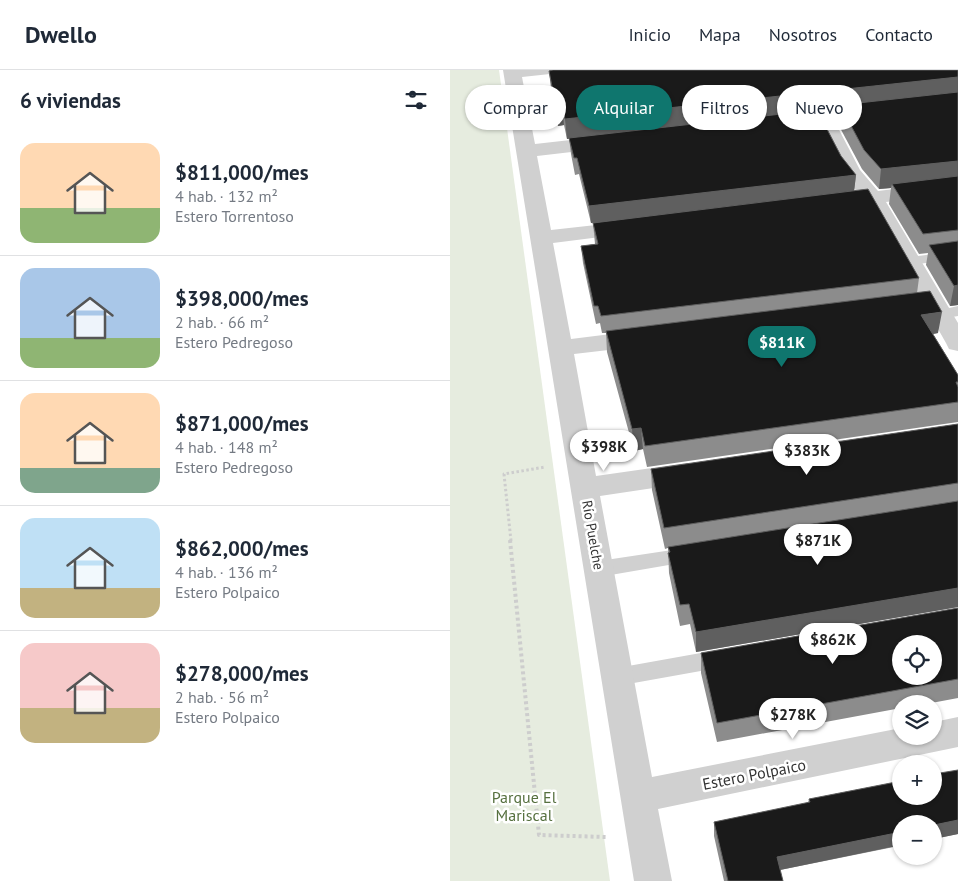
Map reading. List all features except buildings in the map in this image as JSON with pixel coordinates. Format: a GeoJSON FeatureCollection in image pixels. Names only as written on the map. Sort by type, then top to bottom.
{"type":"FeatureCollection","features":[{"type":"Feature","properties":{"kind":"street"},"geometry":{"type":"LineString","coordinates":[[512,72],[544,70]]}},
{"type":"Feature","properties":{"kind":"street","name":"Río Puelche"},"geometry":{"type":"LineString","coordinates":[[512,72],[653,881]]}},
{"type":"Feature","properties":{"kind":"street"},"geometry":{"type":"LineString","coordinates":[[862,113],[890,110]]}},
{"type":"Feature","properties":{"kind":"street"},"geometry":{"type":"LineString","coordinates":[[829,130],[851,172],[873,197],[958,343]]}},
{"type":"Feature","properties":{"kind":"street"},"geometry":{"type":"LineString","coordinates":[[526,151],[626,140]]}},
{"type":"Feature","properties":{"kind":"street"},"geometry":{"type":"LineString","coordinates":[[814,204],[958,187]]}},
{"type":"Feature","properties":{"kind":"street"},"geometry":{"type":"LineString","coordinates":[[542,238],[648,225]]}},
{"type":"Feature","properties":{"kind":"street"},"geometry":{"type":"LineString","coordinates":[[560,348],[668,334]]}},
{"type":"Feature","properties":{"kind":"street"},"geometry":{"type":"LineString","coordinates":[[585,488],[714,469]]}},
{"type":"Feature","properties":{"kind":"street","name":"Estero Polpaico"},"geometry":{"type":"LineString","coordinates":[[638,797],[958,732]]}},
{"type":"Feature","properties":{"kind":"lane"},"geometry":{"type":"LineString","coordinates":[[910,261],[958,255]]}},
{"type":"Feature","properties":{"kind":"lane"},"geometry":{"type":"LineString","coordinates":[[599,569],[710,552]]}},
{"type":"Feature","properties":{"kind":"lane"},"geometry":{"type":"LineString","coordinates":[[617,677],[742,655]]}},
{"type":"Feature","properties":{"kind":"path"},"geometry":{"type":"LineString","coordinates":[[550,466],[504,474],[539,835],[616,837]]}},
{"type":"Feature","properties":{"kind":"green space","name":"Parque El Mariscal"},"geometry":{"type":"Polygon","coordinates":[[[450,70],[499,70],[501,85],[465,85],[465,130],[507,130],[610,881],[450,881],[450,70]]]}}]}
